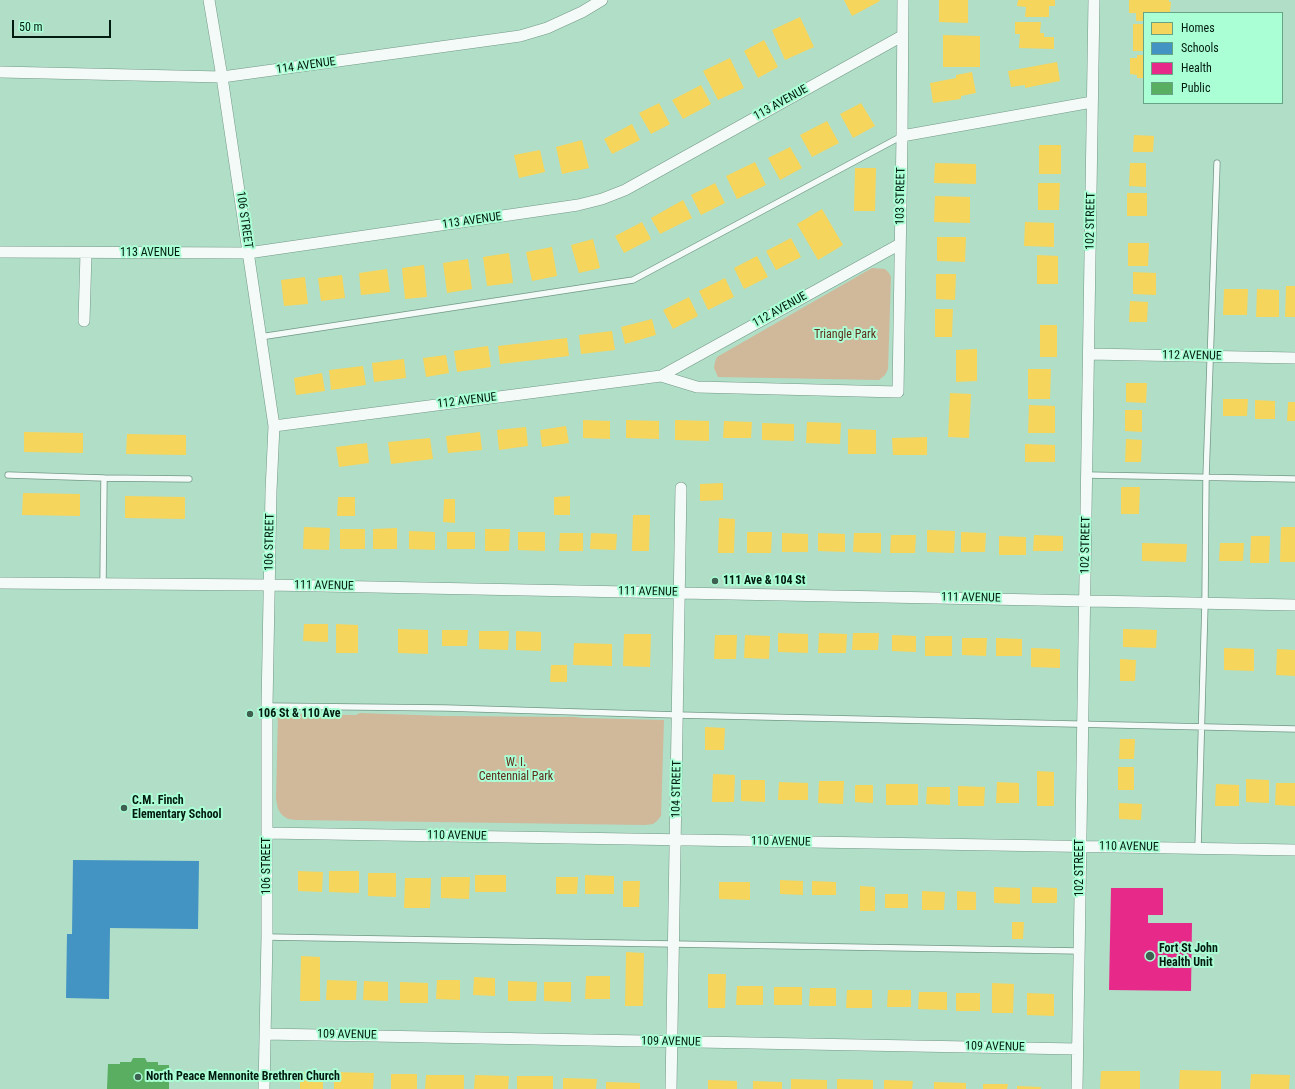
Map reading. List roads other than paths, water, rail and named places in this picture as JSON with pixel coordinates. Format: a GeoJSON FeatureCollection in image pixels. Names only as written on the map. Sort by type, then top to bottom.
{"type":"FeatureCollection","features":[{"type":"Feature","properties":{"kind":"street","name":"106 STREET"},"geometry":{"type":"LineString","coordinates":[[210,0],[274,426],[271,491],[267,706],[267,937],[264,1089]]}},
{"type":"Feature","properties":{"kind":"street","name":"114 AVENUE"},"geometry":{"type":"LineString","coordinates":[[0,72],[222,77],[520,36],[547,28],[582,12],[602,0]]}},
{"type":"Feature","properties":{"kind":"street","name":"103 STREET"},"geometry":{"type":"LineString","coordinates":[[898,392],[903,0]]}},
{"type":"Feature","properties":{"kind":"street","name":"102 STREET"},"geometry":{"type":"LineString","coordinates":[[1077,1089],[1094,0]]}},
{"type":"Feature","properties":{"kind":"street","name":"113 AVENUE"},"geometry":{"type":"LineString","coordinates":[[0,252],[248,253],[578,205],[602,199],[625,190],[902,36]]}},
{"type":"Feature","properties":{"kind":"street"},"geometry":{"type":"LineString","coordinates":[[902,136],[1092,102]]}},
{"type":"Feature","properties":{"kind":"street","name":"112 AVENUE"},"geometry":{"type":"LineString","coordinates":[[274,426],[661,376],[900,244]]}},
{"type":"Feature","properties":{"kind":"street"},"geometry":{"type":"LineString","coordinates":[[84,321],[86,253]]}},
{"type":"Feature","properties":{"kind":"street","name":"112 AVENUE"},"geometry":{"type":"LineString","coordinates":[[1089,354],[1295,358]]}},
{"type":"Feature","properties":{"kind":"street","name":"112 AVENUE"},"geometry":{"type":"LineString","coordinates":[[661,376],[697,387],[898,392]]}},
{"type":"Feature","properties":{"kind":"street","name":"104 STREET"},"geometry":{"type":"LineString","coordinates":[[671,1089],[681,488]]}},
{"type":"Feature","properties":{"kind":"street","name":"111 AVENUE"},"geometry":{"type":"LineString","coordinates":[[0,583],[270,585],[1295,605]]}},
{"type":"Feature","properties":{"kind":"street","name":"110 AVENUE"},"geometry":{"type":"LineString","coordinates":[[266,833],[1295,850]]}},
{"type":"Feature","properties":{"kind":"street","name":"109 AVENUE"},"geometry":{"type":"LineString","coordinates":[[265,1034],[1077,1049]]}},
{"type":"Feature","properties":{"kind":"lane"},"geometry":{"type":"LineString","coordinates":[[260,337],[633,280],[902,136]]}},
{"type":"Feature","properties":{"kind":"lane"},"geometry":{"type":"LineString","coordinates":[[1198,848],[1205,603],[1206,477],[1217,163]]}},
{"type":"Feature","properties":{"kind":"lane"},"geometry":{"type":"LineString","coordinates":[[8,475],[189,479]]}},
{"type":"Feature","properties":{"kind":"lane"},"geometry":{"type":"LineString","coordinates":[[1087,475],[1295,479]]}},
{"type":"Feature","properties":{"kind":"lane"},"geometry":{"type":"LineString","coordinates":[[103,584],[104,478]]}},
{"type":"Feature","properties":{"kind":"lane"},"geometry":{"type":"LineString","coordinates":[[267,706],[446,708],[677,715],[1295,729]]}},
{"type":"Feature","properties":{"kind":"lane"},"geometry":{"type":"LineString","coordinates":[[267,937],[1079,951]]}},
{"type":"Feature","properties":{"kind":"place","name":"111 Ave & 104 St"},"geometry":{"type":"Point","coordinates":[715,581]}},
{"type":"Feature","properties":{"kind":"place","name":"106 St & 110 Ave"},"geometry":{"type":"Point","coordinates":[250,714]}},
{"type":"Feature","properties":{"kind":"place","name":"C.M. Finch Elementary School"},"geometry":{"type":"Point","coordinates":[124,808]}},
{"type":"Feature","properties":{"kind":"place","name":"Fort St John Health Unit"},"geometry":{"type":"Point","coordinates":[1150,956]}},
{"type":"Feature","properties":{"kind":"place","name":"North Peace Mennonite Brethren Church"},"geometry":{"type":"Point","coordinates":[138,1077]}},
{"type":"Feature","properties":{"kind":"park label","name":"Triangle Park"},"geometry":{"type":"Point","coordinates":[845,335]}},
{"type":"Feature","properties":{"kind":"park label","name":"W. I. Centennial Park"},"geometry":{"type":"Point","coordinates":[516,770]}}]}
